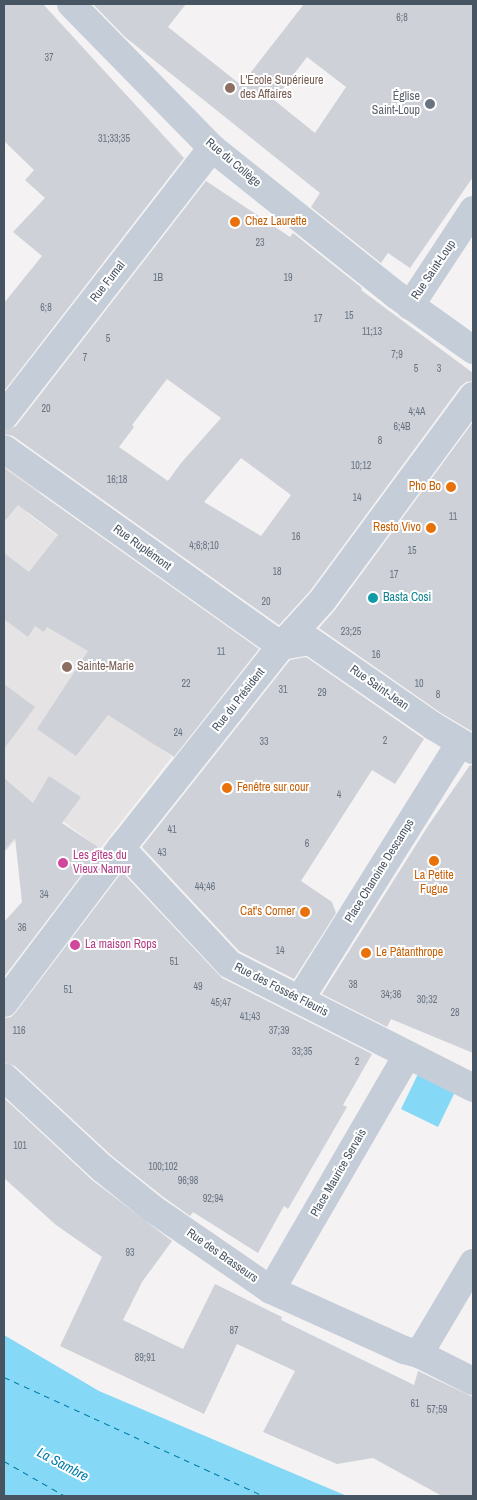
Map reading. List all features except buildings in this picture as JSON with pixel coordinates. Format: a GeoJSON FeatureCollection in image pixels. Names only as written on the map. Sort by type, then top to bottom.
{"type":"FeatureCollection","features":[{"type":"Feature","properties":{"kind":"street","name":"Rue du Collège"},"geometry":{"type":"LineString","coordinates":[[71,4],[212,148],[410,306],[473,350]]}},
{"type":"Feature","properties":{"kind":"street","name":"Rue Fumal"},"geometry":{"type":"LineString","coordinates":[[4,416],[212,148]]}},
{"type":"Feature","properties":{"kind":"street","name":"Rue Saint-Loup"},"geometry":{"type":"LineString","coordinates":[[410,306],[473,210]]}},
{"type":"Feature","properties":{"kind":"street","name":"Rue du Président"},"geometry":{"type":"LineString","coordinates":[[4,1003],[121,848],[281,646],[322,601],[473,396]]}},
{"type":"Feature","properties":{"kind":"street","name":"Rue Ruplémont"},"geometry":{"type":"LineString","coordinates":[[4,448],[281,646]]}},
{"type":"Feature","properties":{"kind":"street","name":"Rue Saint-Jean"},"geometry":{"type":"LineString","coordinates":[[281,646],[310,641],[466,746]]}},
{"type":"Feature","properties":{"kind":"street","name":"Place Chanoine Descamps"},"geometry":{"type":"LineString","coordinates":[[300,999],[466,746]]}},
{"type":"Feature","properties":{"kind":"street","name":"Rue des Fossés Fleuris"},"geometry":{"type":"LineString","coordinates":[[121,848],[229,964],[473,1088]]}},
{"type":"Feature","properties":{"kind":"street","name":"Place Maurice Servais"},"geometry":{"type":"LineString","coordinates":[[271,1290],[407,1055]]}},
{"type":"Feature","properties":{"kind":"street","name":"Rue des Brasseurs"},"geometry":{"type":"LineString","coordinates":[[4,1077],[102,1168],[153,1209],[271,1290],[404,1350],[418,1354],[473,1381]]}},
{"type":"Feature","properties":{"kind":"street"},"geometry":{"type":"LineString","coordinates":[[418,1354],[473,1263]]}},
{"type":"Feature","properties":{"kind":"shaded area","name":"Sainte-Marie"},"geometry":{"type":"Polygon","coordinates":[[[4,460],[42,488],[27,513],[86,557],[157,746],[172,757],[100,849],[64,822],[42,810],[4,853],[4,460]]]}},
{"type":"Feature","properties":{"kind":"water"},"geometry":{"type":"Polygon","coordinates":[[[418,1074],[455,1092],[438,1127],[401,1109],[418,1074]]]}},
{"type":"Feature","properties":{"kind":"water","name":"La Sambre"},"geometry":{"type":"Polygon","coordinates":[[[4,1335],[99,1391],[347,1496],[4,1496],[4,1335]]]}},
{"type":"Feature","properties":{"kind":"ferry route"},"geometry":{"type":"LineString","coordinates":[[4,1377],[264,1496]]}},
{"type":"Feature","properties":{"kind":"ferry route"},"geometry":{"type":"LineString","coordinates":[[4,1461],[65,1496]]}},
{"type":"Feature","properties":{"kind":"place","name":"L'Ecole Supérieure des Affaires"},"geometry":{"type":"Point","coordinates":[230,88]}},
{"type":"Feature","properties":{"kind":"place","name":"Église Saint-Loup"},"geometry":{"type":"Point","coordinates":[430,104]}},
{"type":"Feature","properties":{"kind":"place","name":"Chez Laurette"},"geometry":{"type":"Point","coordinates":[235,222]}},
{"type":"Feature","properties":{"kind":"place","name":"Pho Bo"},"geometry":{"type":"Point","coordinates":[451,487]}},
{"type":"Feature","properties":{"kind":"place","name":"Resto Vivo"},"geometry":{"type":"Point","coordinates":[431,528]}},
{"type":"Feature","properties":{"kind":"place","name":"Basta Cosi"},"geometry":{"type":"Point","coordinates":[373,598]}},
{"type":"Feature","properties":{"kind":"place","name":"Sainte-Marie"},"geometry":{"type":"Point","coordinates":[67,667]}},
{"type":"Feature","properties":{"kind":"place","name":"Fenêtre sur cour"},"geometry":{"type":"Point","coordinates":[227,788]}},
{"type":"Feature","properties":{"kind":"place","name":"La Petite Fugue"},"geometry":{"type":"Point","coordinates":[434,861]}},
{"type":"Feature","properties":{"kind":"place","name":"Les gîtes du Vieux Namur"},"geometry":{"type":"Point","coordinates":[63,863]}},
{"type":"Feature","properties":{"kind":"place","name":"Cat's Corner"},"geometry":{"type":"Point","coordinates":[305,912]}},
{"type":"Feature","properties":{"kind":"place","name":"La maison Rops"},"geometry":{"type":"Point","coordinates":[75,945]}},
{"type":"Feature","properties":{"kind":"place","name":"Le Pâtanthrope"},"geometry":{"type":"Point","coordinates":[366,953]}}]}
